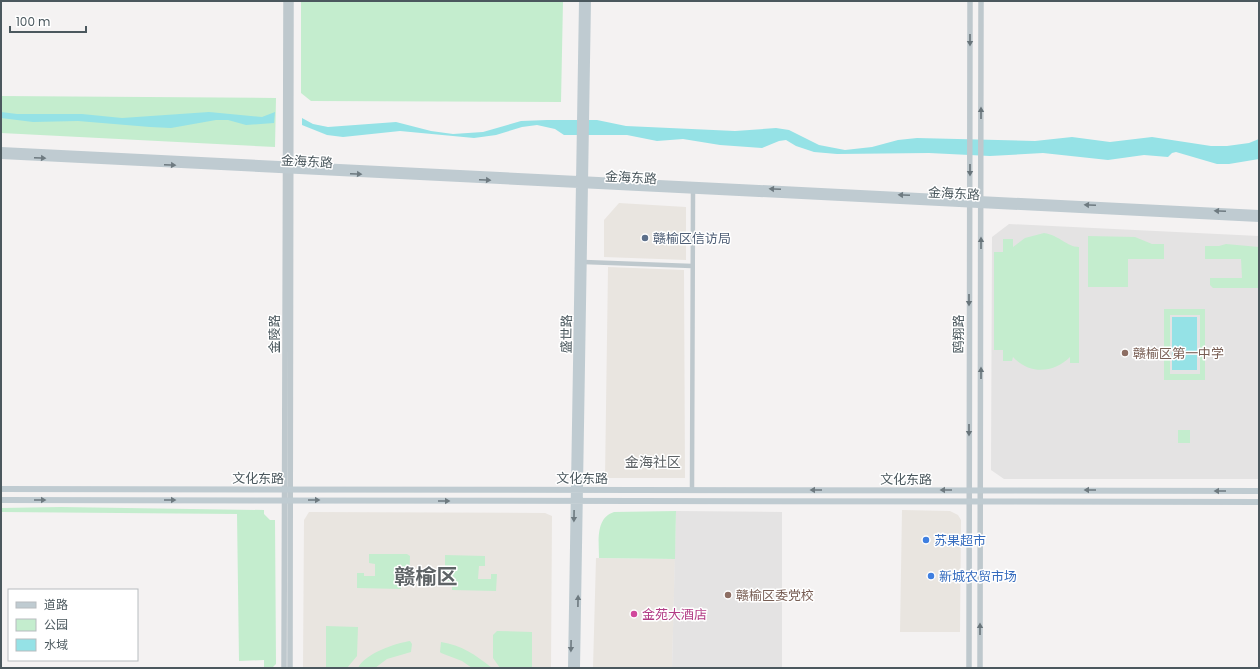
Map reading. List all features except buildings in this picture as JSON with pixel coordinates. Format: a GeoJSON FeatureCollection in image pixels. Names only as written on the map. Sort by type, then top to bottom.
{"type":"FeatureCollection","features":[{"type":"Feature","properties":{"kind":"main road","name":"盛世路"},"geometry":{"type":"LineString","coordinates":[[577,668],[577,490],[582,182],[582,1]]}},
{"type":"Feature","properties":{"kind":"main road","name":"盛世路"},"geometry":{"type":"LineString","coordinates":[[577,490],[584,262],[582,182],[588,1]]}},
{"type":"Feature","properties":{"kind":"main road","name":"金海东路"},"geometry":{"type":"LineString","coordinates":[[1,150],[288,168]]}},
{"type":"Feature","properties":{"kind":"main road","name":"金海东路"},"geometry":{"type":"LineString","coordinates":[[1,156],[288,168],[970,202]]}},
{"type":"Feature","properties":{"kind":"main road","name":"金海东路"},"geometry":{"type":"LineString","coordinates":[[582,182],[692,191],[1259,213]]}},
{"type":"Feature","properties":{"kind":"main road","name":"金海东路"},"geometry":{"type":"LineString","coordinates":[[981,202],[1259,219]]}},
{"type":"Feature","properties":{"kind":"main road","name":"文化东路"},"geometry":{"type":"LineString","coordinates":[[1,489],[1259,491]]}},
{"type":"Feature","properties":{"kind":"main road","name":"文化东路"},"geometry":{"type":"LineString","coordinates":[[1,500],[1259,502]]}},
{"type":"Feature","properties":{"kind":"main road","name":"盛世路"},"geometry":{"type":"LineString","coordinates":[[571,668],[577,501]]}},
{"type":"Feature","properties":{"kind":"street","name":"金陵路"},"geometry":{"type":"LineString","coordinates":[[286,1],[290,668]]}},
{"type":"Feature","properties":{"kind":"street","name":"金陵路"},"geometry":{"type":"LineString","coordinates":[[288,168],[292,1]]}},
{"type":"Feature","properties":{"kind":"street","name":"鸥翔路"},"geometry":{"type":"LineString","coordinates":[[969,668],[970,1]]}},
{"type":"Feature","properties":{"kind":"street","name":"鸥翔路"},"geometry":{"type":"LineString","coordinates":[[980,668],[981,1]]}},
{"type":"Feature","properties":{"kind":"street"},"geometry":{"type":"LineString","coordinates":[[692,191],[692,490]]}},
{"type":"Feature","properties":{"kind":"street"},"geometry":{"type":"LineString","coordinates":[[584,262],[692,266]]}},
{"type":"Feature","properties":{"kind":"street","name":"金陵路"},"geometry":{"type":"LineString","coordinates":[[284,668],[288,500]]}},
{"type":"Feature","properties":{"kind":"shaded area","name":"赣榆区信访局"},"geometry":{"type":"Polygon","coordinates":[[[619,203],[686,207],[686,260],[604,257],[604,220],[619,203]]]}},
{"type":"Feature","properties":{"kind":"shaded area","name":"赣榆区第一中学"},"geometry":{"type":"Polygon","coordinates":[[[1009,224],[1259,236],[1259,479],[1004,479],[991,470],[992,237],[1009,224]]]}},
{"type":"Feature","properties":{"kind":"shaded area"},"geometry":{"type":"Polygon","coordinates":[[[608,267],[684,270],[685,478],[605,478],[608,267]]]}},
{"type":"Feature","properties":{"kind":"shaded area","name":"新城农贸市场"},"geometry":{"type":"Polygon","coordinates":[[[902,510],[950,511],[958,515],[961,520],[960,632],[900,632],[902,510]]]}},
{"type":"Feature","properties":{"kind":"shaded area","name":"赣榆区委党校"},"geometry":{"type":"Polygon","coordinates":[[[676,511],[782,512],[782,668],[672,668],[676,511]]]}},
{"type":"Feature","properties":{"kind":"shaded area"},"geometry":{"type":"Polygon","coordinates":[[[309,512],[545,513],[552,516],[551,668],[303,668],[304,520],[309,512]]]}},
{"type":"Feature","properties":{"kind":"shaded area","name":"金苑大酒店"},"geometry":{"type":"Polygon","coordinates":[[[596,558],[675,559],[672,668],[593,668],[596,558]]]}},
{"type":"Feature","properties":{"kind":"green space"},"geometry":{"type":"Polygon","coordinates":[[[301,1],[563,1],[561,102],[311,101],[301,93],[301,1]]]}},
{"type":"Feature","properties":{"kind":"green space"},"geometry":{"type":"Polygon","coordinates":[[[1,96],[276,98],[275,147],[1,133],[1,96]]]}},
{"type":"Feature","properties":{"kind":"green space"},"geometry":{"type":"Polygon","coordinates":[[[1044,233],[1079,247],[1079,363],[1070,363],[1070,357],[1056,367],[1041,370],[1026,367],[1013,357],[1012,361],[1003,361],[1003,350],[994,350],[994,252],[1003,252],[1003,239],[1013,239],[1013,247],[1025,238],[1044,233]]]}},
{"type":"Feature","properties":{"kind":"green space"},"geometry":{"type":"Polygon","coordinates":[[[1088,236],[1135,237],[1152,244],[1164,244],[1164,259],[1128,259],[1128,287],[1088,287],[1088,236]]]}},
{"type":"Feature","properties":{"kind":"green space"},"geometry":{"type":"Polygon","coordinates":[[[1226,244],[1259,247],[1259,288],[1213,288],[1210,285],[1210,278],[1242,278],[1241,259],[1205,259],[1205,246],[1219,246],[1226,244]]]}},
{"type":"Feature","properties":{"kind":"green space"},"geometry":{"type":"Polygon","coordinates":[[[1164,309],[1205,309],[1205,380],[1164,380],[1164,309]],[[1170,315],[1170,374],[1200,374],[1200,315],[1170,315]]]}},
{"type":"Feature","properties":{"kind":"green space"},"geometry":{"type":"Polygon","coordinates":[[[1178,430],[1190,430],[1190,443],[1178,443],[1178,430]]]}},
{"type":"Feature","properties":{"kind":"green space"},"geometry":{"type":"Polygon","coordinates":[[[61,507],[264,510],[264,514],[270,520],[275,520],[276,664],[272,668],[264,668],[264,660],[239,661],[237,514],[1,512],[1,508],[61,507]]]}},
{"type":"Feature","properties":{"kind":"green space"},"geometry":{"type":"Polygon","coordinates":[[[676,511],[675,559],[599,558],[599,531],[604,519],[608,515],[614,512],[676,511]]]}},
{"type":"Feature","properties":{"kind":"green space"},"geometry":{"type":"Polygon","coordinates":[[[369,554],[407,554],[410,556],[409,580],[407,582],[401,582],[401,589],[357,588],[357,573],[364,573],[364,576],[375,576],[375,564],[369,563],[369,554]]]}},
{"type":"Feature","properties":{"kind":"green space"},"geometry":{"type":"Polygon","coordinates":[[[445,555],[485,556],[485,566],[479,566],[478,579],[491,579],[491,574],[497,574],[496,591],[452,590],[452,583],[445,583],[445,555]]]}},
{"type":"Feature","properties":{"kind":"green space"},"geometry":{"type":"Polygon","coordinates":[[[326,626],[358,627],[357,656],[347,668],[326,667],[326,626]]]}},
{"type":"Feature","properties":{"kind":"green space"},"geometry":{"type":"Polygon","coordinates":[[[497,631],[532,632],[532,668],[500,668],[493,658],[493,635],[497,631]]]}},
{"type":"Feature","properties":{"kind":"green space"},"geometry":{"type":"Polygon","coordinates":[[[410,641],[412,644],[411,652],[387,659],[375,668],[358,668],[361,663],[373,654],[397,644],[410,641]]]}},
{"type":"Feature","properties":{"kind":"green space"},"geometry":{"type":"Polygon","coordinates":[[[441,642],[448,643],[468,651],[492,668],[472,668],[462,661],[441,653],[441,642]]]}},
{"type":"Feature","properties":{"kind":"water"},"geometry":{"type":"Polygon","coordinates":[[[1,112],[17,114],[82,114],[122,118],[209,112],[262,117],[275,112],[274,123],[246,125],[228,120],[216,120],[171,128],[78,121],[33,122],[1,118],[1,112]]]}},
{"type":"Feature","properties":{"kind":"water"},"geometry":{"type":"Polygon","coordinates":[[[302,118],[313,124],[328,127],[396,122],[431,131],[453,134],[483,132],[521,121],[547,120],[597,120],[626,126],[735,131],[776,128],[789,130],[819,145],[845,150],[872,147],[898,140],[917,138],[1035,141],[1072,137],[1110,142],[1152,137],[1211,146],[1227,146],[1249,143],[1259,139],[1259,159],[1229,164],[1217,164],[1176,152],[1172,153],[1168,157],[1144,155],[1108,160],[1043,153],[990,156],[929,153],[837,154],[814,152],[796,146],[786,140],[779,141],[762,148],[720,145],[683,139],[657,141],[627,135],[564,135],[555,129],[537,125],[522,127],[496,135],[474,138],[400,131],[343,137],[327,135],[302,125],[302,118]]]}},
{"type":"Feature","properties":{"kind":"water"},"geometry":{"type":"Polygon","coordinates":[[[1172,317],[1197,317],[1197,370],[1172,370],[1172,317]]]}},
{"type":"Feature","properties":{"kind":"place","name":"赣榆区信访局"},"geometry":{"type":"Point","coordinates":[645,238]}},
{"type":"Feature","properties":{"kind":"place","name":"赣榆区第一中学"},"geometry":{"type":"Point","coordinates":[1125,353]}},
{"type":"Feature","properties":{"kind":"place","name":"苏果超市"},"geometry":{"type":"Point","coordinates":[926,540]}},
{"type":"Feature","properties":{"kind":"place","name":"新城农贸市场"},"geometry":{"type":"Point","coordinates":[931,576]}},
{"type":"Feature","properties":{"kind":"place","name":"赣榆区委党校"},"geometry":{"type":"Point","coordinates":[728,595]}},
{"type":"Feature","properties":{"kind":"place","name":"金苑大酒店"},"geometry":{"type":"Point","coordinates":[634,614]}},
{"type":"Feature","properties":{"kind":"district","name":"金海社区"},"geometry":{"type":"Point","coordinates":[653,462]}},
{"type":"Feature","properties":{"kind":"district","name":"赣榆区"},"geometry":{"type":"Point","coordinates":[426,577]}}]}
